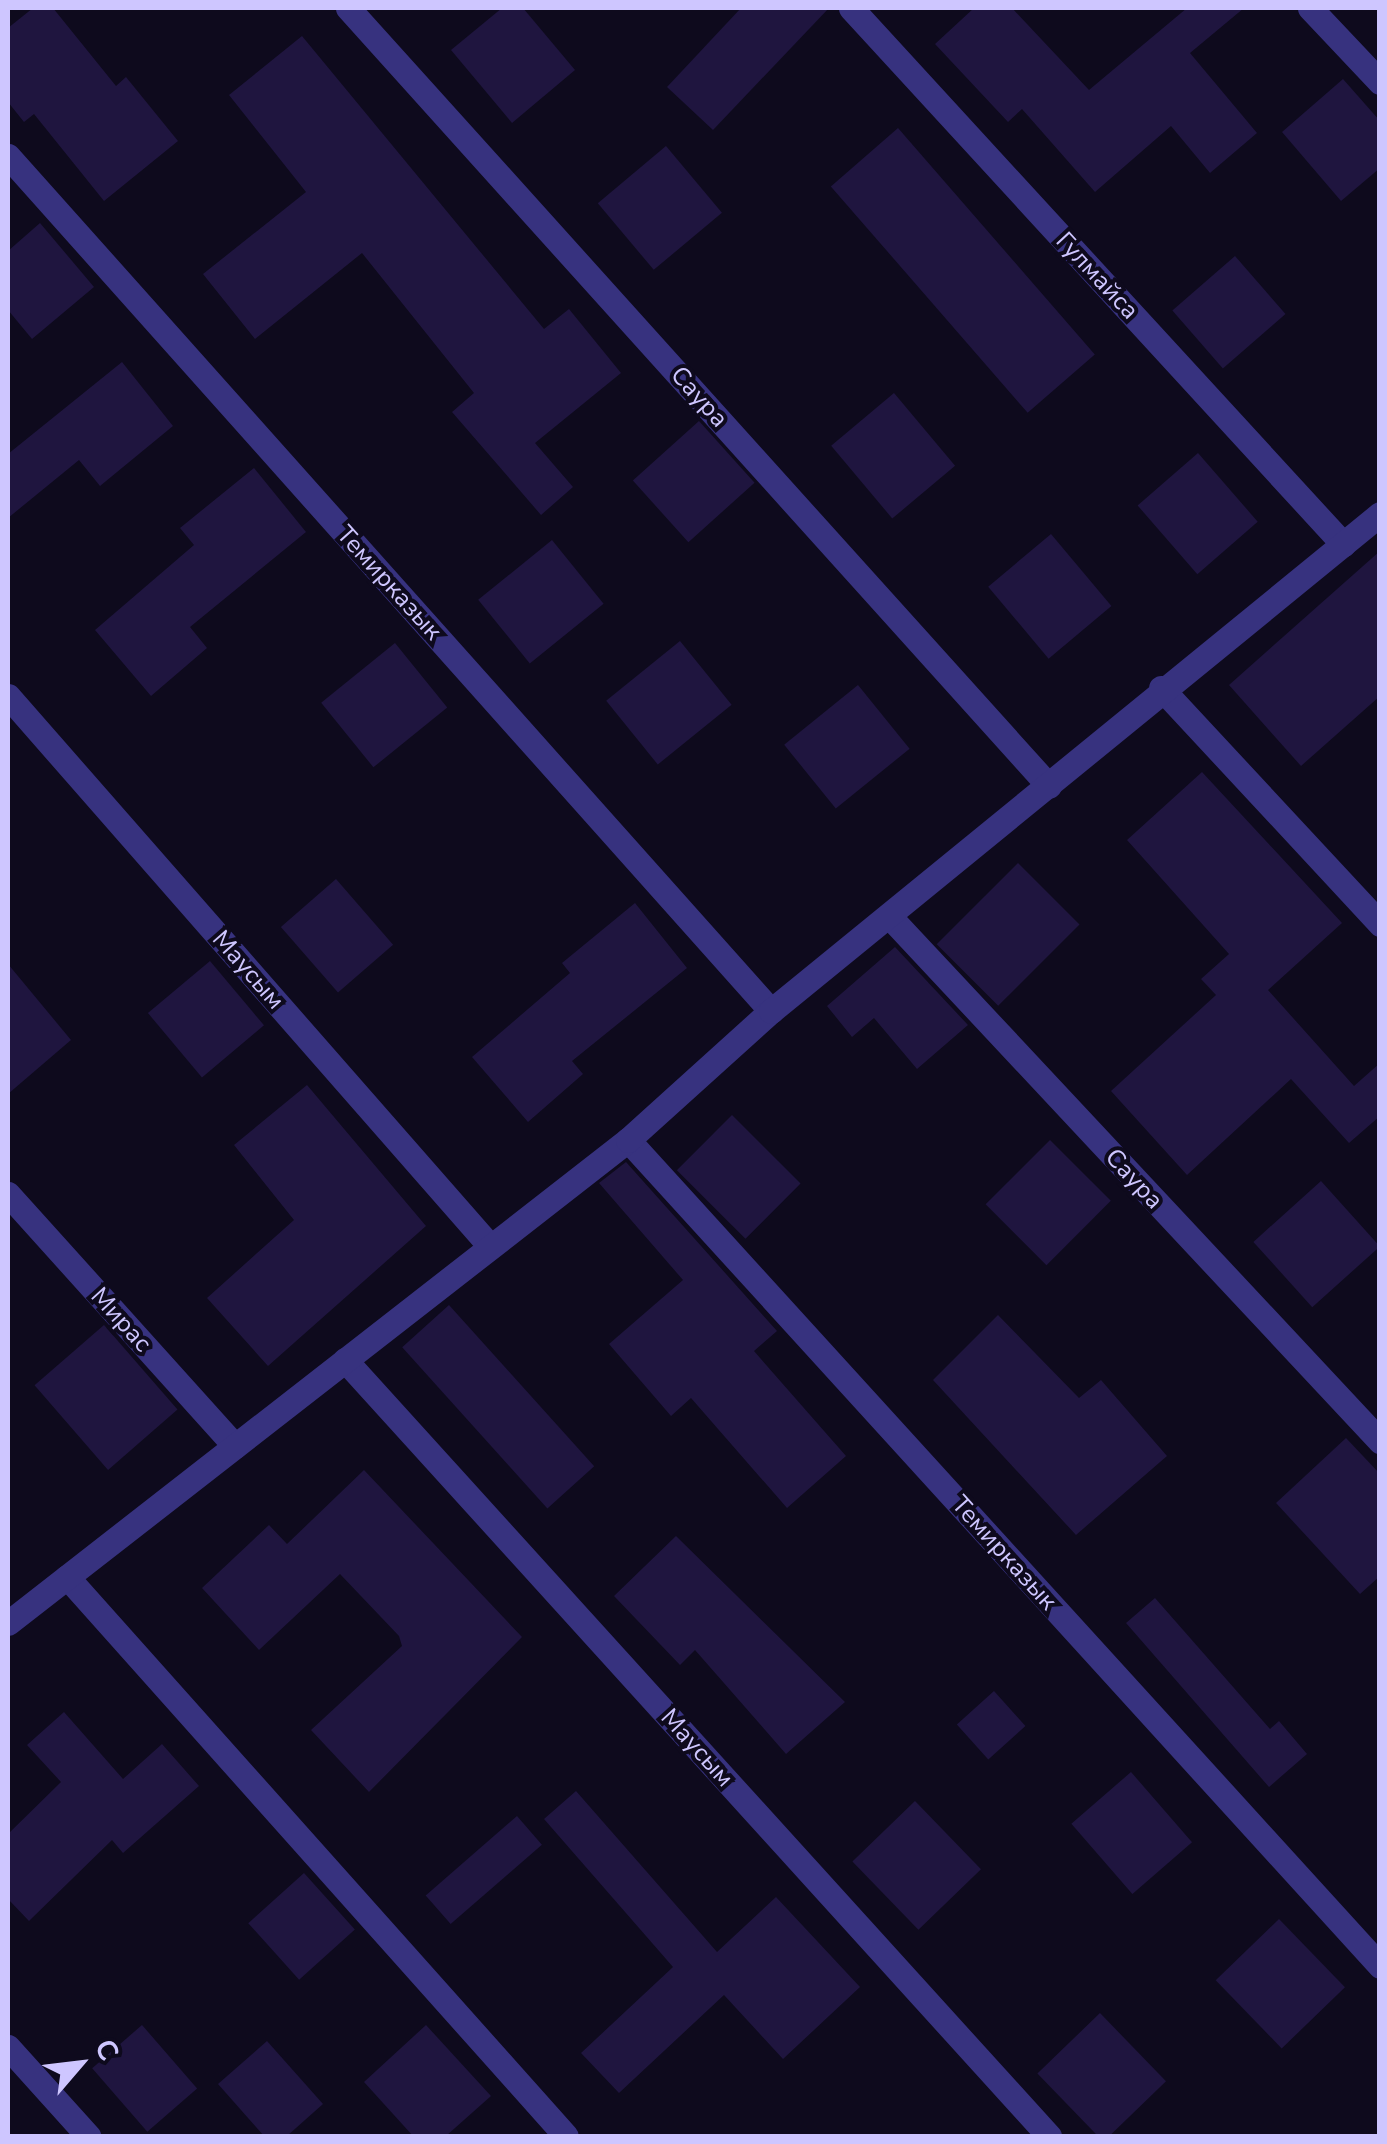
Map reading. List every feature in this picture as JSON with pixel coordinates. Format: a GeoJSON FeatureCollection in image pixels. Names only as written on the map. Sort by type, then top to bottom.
{"type":"FeatureCollection","features":[{"type":"Feature","properties":{"kind":"street","name":"Саура"},"geometry":{"type":"LineString","coordinates":[[348,8],[1049,786]]}},
{"type":"Feature","properties":{"kind":"street","name":"Гулмайса"},"geometry":{"type":"LineString","coordinates":[[850,8],[1343,544]]}},
{"type":"Feature","properties":{"kind":"street"},"geometry":{"type":"LineString","coordinates":[[1310,8],[1380,82]]}},
{"type":"Feature","properties":{"kind":"street","name":"Темирказык"},"geometry":{"type":"LineString","coordinates":[[8,156],[771,1011]]}},
{"type":"Feature","properties":{"kind":"street"},"geometry":{"type":"LineString","coordinates":[[8,1622],[628,1140],[771,1011],[1049,786],[1161,688],[1380,514]]}},
{"type":"Feature","properties":{"kind":"street"},"geometry":{"type":"LineString","coordinates":[[1161,688],[1380,924]]}},
{"type":"Feature","properties":{"kind":"street","name":"Маусым"},"geometry":{"type":"LineString","coordinates":[[8,696],[490,1245]]}},
{"type":"Feature","properties":{"kind":"street","name":"Саура"},"geometry":{"type":"LineString","coordinates":[[888,916],[1380,1441]]}},
{"type":"Feature","properties":{"kind":"street","name":"Темирказык"},"geometry":{"type":"LineString","coordinates":[[628,1140],[1380,1966]]}},
{"type":"Feature","properties":{"kind":"street","name":"Мирас"},"geometry":{"type":"LineString","coordinates":[[8,1194],[235,1446]]}},
{"type":"Feature","properties":{"kind":"street","name":"Маусым"},"geometry":{"type":"LineString","coordinates":[[345,1360],[1049,2136]]}},
{"type":"Feature","properties":{"kind":"street"},"geometry":{"type":"LineString","coordinates":[[67,1577],[566,2136]]}},
{"type":"Feature","properties":{"kind":"street"},"geometry":{"type":"LineString","coordinates":[[8,2047],[88,2136]]}},
{"type":"Feature","properties":{"kind":"building"},"geometry":{"type":"Polygon","coordinates":[[[33,8],[53,8],[116,86],[126,77],[178,141],[104,201],[34,114],[24,122],[8,102],[8,28],[33,8]]]}},
{"type":"Feature","properties":{"kind":"building"},"geometry":{"type":"Polygon","coordinates":[[[502,8],[523,8],[575,70],[512,123],[451,50],[502,8]]]}},
{"type":"Feature","properties":{"kind":"building"},"geometry":{"type":"Polygon","coordinates":[[[741,8],[829,8],[713,130],[667,87],[741,8]]]}},
{"type":"Feature","properties":{"kind":"building"},"geometry":{"type":"Polygon","coordinates":[[[974,8],[1012,8],[1089,90],[1187,8],[1244,8],[1190,53],[1257,133],[1210,173],[1171,126],[1095,192],[1022,109],[1008,122],[935,44],[974,8]]]}},
{"type":"Feature","properties":{"kind":"building"},"geometry":{"type":"Polygon","coordinates":[[[302,36],[544,329],[569,309],[621,373],[535,443],[573,487],[541,515],[452,412],[474,393],[362,253],[255,339],[203,274],[306,192],[229,95],[302,36]]]}},
{"type":"Feature","properties":{"kind":"building"},"geometry":{"type":"Polygon","coordinates":[[[1343,79],[1380,121],[1380,168],[1341,201],[1282,132],[1343,79]]]}},
{"type":"Feature","properties":{"kind":"building"},"geometry":{"type":"Polygon","coordinates":[[[898,128],[1095,354],[1028,413],[831,186],[898,128]]]}},
{"type":"Feature","properties":{"kind":"building"},"geometry":{"type":"Polygon","coordinates":[[[666,146],[722,213],[654,270],[598,203],[666,146]]]}},
{"type":"Feature","properties":{"kind":"building"},"geometry":{"type":"Polygon","coordinates":[[[40,223],[94,287],[32,339],[8,310],[8,251],[40,223]]]}},
{"type":"Feature","properties":{"kind":"building"},"geometry":{"type":"Polygon","coordinates":[[[1235,256],[1286,314],[1223,369],[1172,310],[1235,256]]]}},
{"type":"Feature","properties":{"kind":"building"},"geometry":{"type":"Polygon","coordinates":[[[122,362],[173,426],[100,486],[79,460],[8,518],[8,454],[122,362]]]}},
{"type":"Feature","properties":{"kind":"building"},"geometry":{"type":"Polygon","coordinates":[[[894,393],[955,466],[892,518],[831,446],[894,393]]]}},
{"type":"Feature","properties":{"kind":"building"},"geometry":{"type":"Polygon","coordinates":[[[699,421],[755,483],[688,542],[633,481],[699,421]]]}},
{"type":"Feature","properties":{"kind":"building"},"geometry":{"type":"Polygon","coordinates":[[[1198,453],[1258,522],[1197,574],[1138,505],[1198,453]]]}},
{"type":"Feature","properties":{"kind":"building"},"geometry":{"type":"Polygon","coordinates":[[[254,468],[306,532],[190,627],[207,648],[151,696],[95,630],[194,545],[180,528],[254,468]]]}},
{"type":"Feature","properties":{"kind":"building"},"geometry":{"type":"Polygon","coordinates":[[[1051,534],[1111,606],[1049,659],[988,587],[1051,534]]]}},
{"type":"Feature","properties":{"kind":"building"},"geometry":{"type":"Polygon","coordinates":[[[552,540],[604,604],[530,664],[478,600],[552,540]]]}},
{"type":"Feature","properties":{"kind":"building"},"geometry":{"type":"Polygon","coordinates":[[[1380,551],[1380,696],[1301,766],[1229,685],[1380,551]]]}},
{"type":"Feature","properties":{"kind":"building"},"geometry":{"type":"Polygon","coordinates":[[[680,641],[732,705],[658,765],[606,701],[680,641]]]}},
{"type":"Feature","properties":{"kind":"building"},"geometry":{"type":"Polygon","coordinates":[[[395,643],[447,708],[373,767],[321,703],[395,643]]]}},
{"type":"Feature","properties":{"kind":"building"},"geometry":{"type":"Polygon","coordinates":[[[858,685],[910,749],[836,809],[784,745],[858,685]]]}},
{"type":"Feature","properties":{"kind":"building"},"geometry":{"type":"Polygon","coordinates":[[[1202,772],[1342,923],[1268,990],[1354,1086],[1380,1063],[1380,1116],[1349,1143],[1291,1079],[1187,1175],[1111,1091],[1216,995],[1201,979],[1229,954],[1127,840],[1202,772]]]}},
{"type":"Feature","properties":{"kind":"building"},"geometry":{"type":"Polygon","coordinates":[[[1018,863],[1080,925],[998,1006],[937,944],[1018,863]]]}},
{"type":"Feature","properties":{"kind":"building"},"geometry":{"type":"Polygon","coordinates":[[[336,879],[393,945],[338,993],[281,927],[336,879]]]}},
{"type":"Feature","properties":{"kind":"building"},"geometry":{"type":"Polygon","coordinates":[[[635,903],[687,968],[572,1061],[583,1074],[528,1122],[472,1057],[570,973],[562,963],[635,903]]]}},
{"type":"Feature","properties":{"kind":"building"},"geometry":{"type":"Polygon","coordinates":[[[895,947],[968,1025],[917,1069],[874,1018],[852,1037],[827,1006],[895,947]]]}},
{"type":"Feature","properties":{"kind":"building"},"geometry":{"type":"Polygon","coordinates":[[[210,961],[264,1025],[202,1077],[148,1013],[210,961]]]}},
{"type":"Feature","properties":{"kind":"building"},"geometry":{"type":"Polygon","coordinates":[[[8,964],[71,1040],[8,1094],[8,964]]]}},
{"type":"Feature","properties":{"kind":"building"},"geometry":{"type":"Polygon","coordinates":[[[307,1085],[426,1226],[268,1366],[207,1298],[294,1220],[234,1145],[307,1085]]]}},
{"type":"Feature","properties":{"kind":"building"},"geometry":{"type":"Polygon","coordinates":[[[732,1115],[801,1184],[745,1239],[677,1170],[732,1115]]]}},
{"type":"Feature","properties":{"kind":"building"},"geometry":{"type":"Polygon","coordinates":[[[1050,1140],[1111,1201],[1046,1265],[986,1204],[1050,1140]]]}},
{"type":"Feature","properties":{"kind":"building"},"geometry":{"type":"Polygon","coordinates":[[[626,1162],[777,1331],[754,1351],[846,1456],[787,1508],[691,1398],[671,1416],[609,1344],[683,1280],[599,1183],[626,1162]]]}},
{"type":"Feature","properties":{"kind":"building"},"geometry":{"type":"Polygon","coordinates":[[[1321,1181],[1380,1246],[1312,1307],[1253,1242],[1321,1181]]]}},
{"type":"Feature","properties":{"kind":"building"},"geometry":{"type":"Polygon","coordinates":[[[449,1305],[594,1466],[547,1508],[402,1347],[449,1305]]]}},
{"type":"Feature","properties":{"kind":"building"},"geometry":{"type":"Polygon","coordinates":[[[998,1315],[1079,1398],[1101,1380],[1167,1456],[1076,1535],[933,1380],[998,1315]]]}},
{"type":"Feature","properties":{"kind":"building"},"geometry":{"type":"Polygon","coordinates":[[[104,1325],[177,1410],[108,1470],[35,1385],[104,1325]]]}},
{"type":"Feature","properties":{"kind":"building"},"geometry":{"type":"Polygon","coordinates":[[[1346,1438],[1380,1474],[1380,1576],[1360,1594],[1276,1503],[1346,1438]]]}},
{"type":"Feature","properties":{"kind":"building"},"geometry":{"type":"Polygon","coordinates":[[[364,1470],[522,1637],[369,1792],[311,1730],[402,1646],[399,1636],[340,1574],[259,1650],[202,1588],[269,1525],[287,1544],[364,1470]]]}},
{"type":"Feature","properties":{"kind":"building"},"geometry":{"type":"Polygon","coordinates":[[[676,1536],[845,1702],[786,1754],[695,1650],[680,1665],[614,1596],[676,1536]]]}},
{"type":"Feature","properties":{"kind":"building"},"geometry":{"type":"Polygon","coordinates":[[[1155,1598],[1270,1729],[1279,1721],[1307,1754],[1269,1787],[1126,1623],[1155,1598]]]}},
{"type":"Feature","properties":{"kind":"building"},"geometry":{"type":"Polygon","coordinates":[[[994,1691],[1025,1726],[988,1759],[957,1724],[994,1691]]]}},
{"type":"Feature","properties":{"kind":"building"},"geometry":{"type":"Polygon","coordinates":[[[64,1712],[123,1779],[162,1744],[199,1786],[123,1853],[112,1840],[29,1921],[8,1899],[8,1834],[61,1782],[27,1745],[64,1712]]]}},
{"type":"Feature","properties":{"kind":"building"},"geometry":{"type":"Polygon","coordinates":[[[1131,1772],[1192,1842],[1132,1894],[1071,1824],[1131,1772]]]}},
{"type":"Feature","properties":{"kind":"building"},"geometry":{"type":"Polygon","coordinates":[[[576,1791],[717,1952],[776,1897],[860,1987],[783,2059],[724,1995],[619,2093],[581,2053],[673,1967],[544,1819],[576,1791]]]}},
{"type":"Feature","properties":{"kind":"building"},"geometry":{"type":"Polygon","coordinates":[[[915,1801],[981,1869],[918,1930],[852,1861],[915,1801]]]}},
{"type":"Feature","properties":{"kind":"building"},"geometry":{"type":"Polygon","coordinates":[[[517,1816],[542,1845],[451,1924],[426,1895],[517,1816]]]}},
{"type":"Feature","properties":{"kind":"building"},"geometry":{"type":"Polygon","coordinates":[[[304,1873],[355,1929],[299,1980],[248,1923],[304,1873]]]}},
{"type":"Feature","properties":{"kind":"building"},"geometry":{"type":"Polygon","coordinates":[[[1279,1919],[1345,1987],[1282,2048],[1216,1980],[1279,1919]]]}},
{"type":"Feature","properties":{"kind":"building"},"geometry":{"type":"Polygon","coordinates":[[[1100,2013],[1166,2081],[1109,2136],[1098,2136],[1037,2073],[1100,2013]]]}},
{"type":"Feature","properties":{"kind":"building"},"geometry":{"type":"Polygon","coordinates":[[[142,2025],[197,2088],[147,2132],[92,2068],[142,2025]]]}},
{"type":"Feature","properties":{"kind":"building"},"geometry":{"type":"Polygon","coordinates":[[[426,2025],[491,2096],[446,2136],[413,2136],[364,2082],[426,2025]]]}},
{"type":"Feature","properties":{"kind":"building"},"geometry":{"type":"Polygon","coordinates":[[[267,2041],[323,2104],[287,2136],[264,2136],[218,2084],[267,2041]]]}}]}
